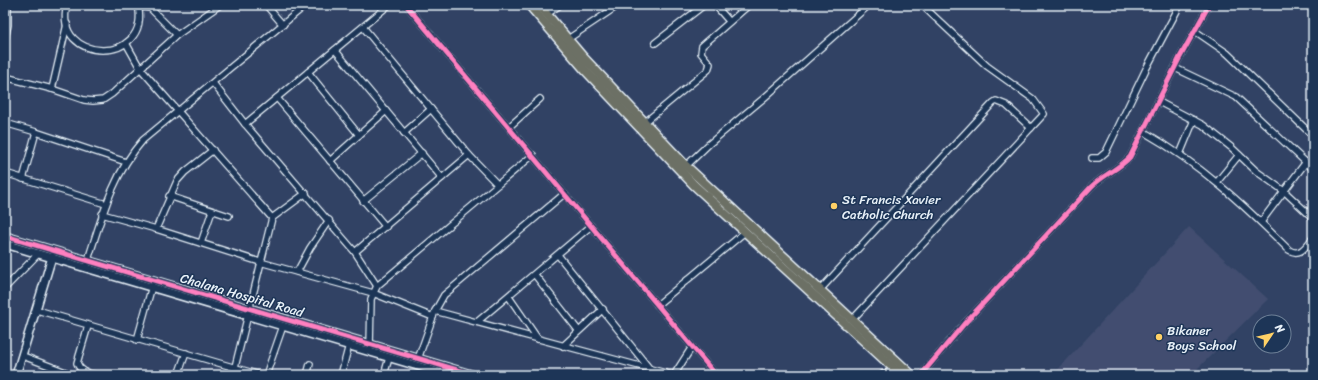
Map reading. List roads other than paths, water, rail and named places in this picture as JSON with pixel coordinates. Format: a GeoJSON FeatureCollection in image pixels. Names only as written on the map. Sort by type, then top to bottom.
{"type":"FeatureCollection","features":[{"type":"Feature","properties":{"kind":"main road"},"geometry":{"type":"LineString","coordinates":[[529,5],[576,60],[694,185],[900,371],[911,375]]}},
{"type":"Feature","properties":{"kind":"main road"},"geometry":{"type":"LineString","coordinates":[[539,5],[644,123],[686,166],[852,320],[900,371]]}},
{"type":"Feature","properties":{"kind":"street"},"geometry":{"type":"LineString","coordinates":[[5,39],[8,26],[8,5]]}},
{"type":"Feature","properties":{"kind":"street"},"geometry":{"type":"LineString","coordinates":[[52,89],[67,24],[67,5]]}},
{"type":"Feature","properties":{"kind":"street"},"geometry":{"type":"LineString","coordinates":[[209,5],[213,10]]}},
{"type":"Feature","properties":{"kind":"street"},"geometry":{"type":"LineString","coordinates":[[5,77],[52,89],[84,100],[103,100],[112,94],[177,35],[220,5]]}},
{"type":"Feature","properties":{"kind":"street"},"geometry":{"type":"LineString","coordinates":[[266,5],[283,25]]}},
{"type":"Feature","properties":{"kind":"street"},"geometry":{"type":"LineString","coordinates":[[87,264],[106,204],[126,162],[143,140],[306,5]]}},
{"type":"Feature","properties":{"kind":"street"},"geometry":{"type":"LineString","coordinates":[[245,124],[389,5]]}},
{"type":"Feature","properties":{"kind":"street"},"geometry":{"type":"LineString","coordinates":[[406,5],[716,375]]}},
{"type":"Feature","properties":{"kind":"street"},"geometry":{"type":"LineString","coordinates":[[547,14],[560,5]]}},
{"type":"Feature","properties":{"kind":"street"},"geometry":{"type":"LineString","coordinates":[[568,39],[619,5]]}},
{"type":"Feature","properties":{"kind":"street"},"geometry":{"type":"LineString","coordinates":[[655,43],[704,5]]}},
{"type":"Feature","properties":{"kind":"street"},"geometry":{"type":"LineString","coordinates":[[715,5],[729,22]]}},
{"type":"Feature","properties":{"kind":"street"},"geometry":{"type":"LineString","coordinates":[[644,123],[708,70],[710,64],[701,53],[702,46],[749,5]]}},
{"type":"Feature","properties":{"kind":"street"},"geometry":{"type":"LineString","coordinates":[[686,166],[709,144],[870,5]]}},
{"type":"Feature","properties":{"kind":"street"},"geometry":{"type":"LineString","coordinates":[[852,320],[1044,114],[1033,99],[988,66],[922,5]]}},
{"type":"Feature","properties":{"kind":"street"},"geometry":{"type":"LineString","coordinates":[[1092,158],[1100,158],[1106,152],[1146,69],[1180,5]]}},
{"type":"Feature","properties":{"kind":"street"},"geometry":{"type":"LineString","coordinates":[[921,375],[964,324],[1091,187],[1099,179],[1122,165],[1130,157],[1194,31],[1209,5]]}},
{"type":"Feature","properties":{"kind":"street"},"geometry":{"type":"LineString","coordinates":[[67,24],[79,43],[94,50],[111,51],[126,43],[136,30],[139,18],[138,6],[150,8],[177,35]]}},
{"type":"Feature","properties":{"kind":"street"},"geometry":{"type":"LineString","coordinates":[[363,27],[469,155],[497,184]]}},
{"type":"Feature","properties":{"kind":"street"},"geometry":{"type":"LineString","coordinates":[[1194,31],[1227,53],[1313,136]]}},
{"type":"Feature","properties":{"kind":"street"},"geometry":{"type":"LineString","coordinates":[[126,43],[140,68],[272,218]]}},
{"type":"Feature","properties":{"kind":"street"},"geometry":{"type":"LineString","coordinates":[[335,50],[442,178]]}},
{"type":"Feature","properties":{"kind":"street"},"geometry":{"type":"LineString","coordinates":[[1175,68],[1236,97],[1313,169]]}},
{"type":"Feature","properties":{"kind":"street"},"geometry":{"type":"LineString","coordinates":[[308,72],[359,135]]}},
{"type":"Feature","properties":{"kind":"street"},"geometry":{"type":"LineString","coordinates":[[213,83],[245,124],[306,193],[355,252],[377,286]]}},
{"type":"Feature","properties":{"kind":"street"},"geometry":{"type":"LineString","coordinates":[[277,98],[386,228]]}},
{"type":"Feature","properties":{"kind":"street"},"geometry":{"type":"LineString","coordinates":[[509,127],[540,99]]}},
{"type":"Feature","properties":{"kind":"street"},"geometry":{"type":"LineString","coordinates":[[820,290],[993,103],[996,101],[1002,103],[1031,128]]}},
{"type":"Feature","properties":{"kind":"street"},"geometry":{"type":"LineString","coordinates":[[1159,102],[1194,120],[1239,155],[1256,171],[1284,191],[1313,218]]}},
{"type":"Feature","properties":{"kind":"street"},"geometry":{"type":"LineString","coordinates":[[404,132],[431,109]]}},
{"type":"Feature","properties":{"kind":"street"},"geometry":{"type":"LineString","coordinates":[[330,161],[386,111]]}},
{"type":"Feature","properties":{"kind":"street"},"geometry":{"type":"LineString","coordinates":[[1180,154],[1194,120]]}},
{"type":"Feature","properties":{"kind":"street"},"geometry":{"type":"LineString","coordinates":[[5,124],[36,132],[126,162]]}},
{"type":"Feature","properties":{"kind":"street"},"geometry":{"type":"LineString","coordinates":[[23,179],[36,132]]}},
{"type":"Feature","properties":{"kind":"street"},"geometry":{"type":"LineString","coordinates":[[1144,132],[1180,154],[1229,191],[1289,250],[1296,254],[1313,238]]}},
{"type":"Feature","properties":{"kind":"street"},"geometry":{"type":"LineString","coordinates":[[156,229],[169,196],[177,181],[185,172],[213,150]]}},
{"type":"Feature","properties":{"kind":"street"},"geometry":{"type":"LineString","coordinates":[[363,201],[422,153]]}},
{"type":"Feature","properties":{"kind":"street"},"geometry":{"type":"LineString","coordinates":[[355,252],[386,228],[469,155]]}},
{"type":"Feature","properties":{"kind":"street"},"geometry":{"type":"LineString","coordinates":[[370,353],[371,299],[377,286],[533,155]]}},
{"type":"Feature","properties":{"kind":"street"},"geometry":{"type":"LineString","coordinates":[[1217,182],[1239,155]]}},
{"type":"Feature","properties":{"kind":"street"},"geometry":{"type":"LineString","coordinates":[[1261,222],[1306,162]]}},
{"type":"Feature","properties":{"kind":"street"},"geometry":{"type":"LineString","coordinates":[[5,173],[106,204]]}},
{"type":"Feature","properties":{"kind":"street"},"geometry":{"type":"LineString","coordinates":[[233,375],[272,218],[306,193]]}},
{"type":"Feature","properties":{"kind":"street"},"geometry":{"type":"LineString","coordinates":[[418,359],[434,314],[444,295],[564,194]]}},
{"type":"Feature","properties":{"kind":"street"},"geometry":{"type":"LineString","coordinates":[[169,196],[229,216]]}},
{"type":"Feature","properties":{"kind":"street"},"geometry":{"type":"LineString","coordinates":[[201,243],[212,211]]}},
{"type":"Feature","properties":{"kind":"street"},"geometry":{"type":"LineString","coordinates":[[102,214],[156,229],[260,262],[373,293],[434,314],[477,322],[673,375],[692,347]]}},
{"type":"Feature","properties":{"kind":"street"},"geometry":{"type":"LineString","coordinates":[[297,272],[310,248],[329,220]]}},
{"type":"Feature","properties":{"kind":"street"},"geometry":{"type":"LineString","coordinates":[[477,322],[591,226]]}},
{"type":"Feature","properties":{"kind":"street"},"geometry":{"type":"LineString","coordinates":[[657,305],[745,232]]}},
{"type":"Feature","properties":{"kind":"street","name":"Chalana Hospital Road"},"geometry":{"type":"LineString","coordinates":[[5,236],[152,286],[370,344],[474,375]]}},
{"type":"Feature","properties":{"kind":"street","name":"Chalana Hospital Road"},"geometry":{"type":"LineString","coordinates":[[5,244],[38,254],[87,264],[249,312],[283,326],[349,345],[370,353],[448,375]]}},
{"type":"Feature","properties":{"kind":"street"},"geometry":{"type":"LineString","coordinates":[[5,288],[38,254]]}},
{"type":"Feature","properties":{"kind":"street"},"geometry":{"type":"LineString","coordinates":[[558,255],[650,369]]}},
{"type":"Feature","properties":{"kind":"street"},"geometry":{"type":"LineString","coordinates":[[16,375],[52,257]]}},
{"type":"Feature","properties":{"kind":"street"},"geometry":{"type":"LineString","coordinates":[[534,275],[578,330]]}},
{"type":"Feature","properties":{"kind":"street"},"geometry":{"type":"LineString","coordinates":[[137,340],[152,286]]}},
{"type":"Feature","properties":{"kind":"street"},"geometry":{"type":"LineString","coordinates":[[509,296],[538,339]]}},
{"type":"Feature","properties":{"kind":"street"},"geometry":{"type":"LineString","coordinates":[[563,346],[578,330],[603,309]]}},
{"type":"Feature","properties":{"kind":"street"},"geometry":{"type":"LineString","coordinates":[[37,310],[260,375]]}},
{"type":"Feature","properties":{"kind":"street"},"geometry":{"type":"LineString","coordinates":[[23,356],[71,375],[78,368],[78,357],[88,326]]}},
{"type":"Feature","properties":{"kind":"street"},"geometry":{"type":"LineString","coordinates":[[266,375],[283,326]]}},
{"type":"Feature","properties":{"kind":"street"},"geometry":{"type":"LineString","coordinates":[[341,375],[349,345]]}},
{"type":"Feature","properties":{"kind":"street"},"geometry":{"type":"LineString","coordinates":[[178,375],[186,353]]}},
{"type":"Feature","properties":{"kind":"street"},"geometry":{"type":"LineString","coordinates":[[384,375],[389,358]]}},
{"type":"Feature","properties":{"kind":"street"},"geometry":{"type":"LineString","coordinates":[[306,375],[310,364]]}},
{"type":"Feature","properties":{"kind":"street"},"geometry":{"type":"LineString","coordinates":[[78,368],[95,375]]}},
{"type":"Feature","properties":{"kind":"street"},"geometry":{"type":"LineString","coordinates":[[883,375],[900,371]]}},
{"type":"Feature","properties":{"kind":"place","name":"St Francis Xavier Catholic Church"},"geometry":{"type":"Point","coordinates":[834,206]}},
{"type":"Feature","properties":{"kind":"place","name":"Bikaner Boys School"},"geometry":{"type":"Point","coordinates":[1159,337]}}]}
